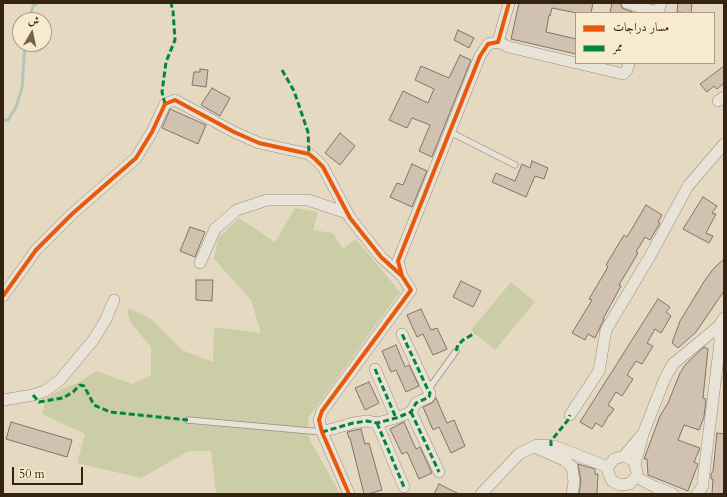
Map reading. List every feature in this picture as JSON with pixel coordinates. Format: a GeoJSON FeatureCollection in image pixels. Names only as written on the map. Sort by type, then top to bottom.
{"type":"FeatureCollection","features":[{"type":"Feature","properties":{"kind":"street"},"geometry":{"type":"LineString","coordinates":[[498,42],[509,3]]}},
{"type":"Feature","properties":{"kind":"street"},"geometry":{"type":"LineString","coordinates":[[627,3],[643,11],[656,12],[661,3]]}},
{"type":"Feature","properties":{"kind":"street"},"geometry":{"type":"LineString","coordinates":[[349,494],[322,432],[319,420],[322,412],[410,290],[402,276],[398,261],[480,56],[488,44],[498,42],[509,47],[575,63]]}},
{"type":"Feature","properties":{"kind":"street"},"geometry":{"type":"LineString","coordinates":[[581,64],[623,74],[627,70],[629,64]]}},
{"type":"Feature","properties":{"kind":"street"},"geometry":{"type":"LineString","coordinates":[[3,296],[36,250],[72,214],[136,158],[152,132],[165,104],[175,100],[234,132],[258,143],[309,154],[323,167],[347,213],[381,258],[402,276]]}},
{"type":"Feature","properties":{"kind":"street"},"geometry":{"type":"LineString","coordinates":[[570,415],[599,371],[606,330],[649,258],[688,186],[724,144]]}},
{"type":"Feature","properties":{"kind":"street"},"geometry":{"type":"LineString","coordinates":[[200,263],[215,228],[237,210],[267,200],[308,200],[347,213]]}},
{"type":"Feature","properties":{"kind":"street"},"geometry":{"type":"LineString","coordinates":[[3,400],[33,395],[45,391],[60,380],[94,339],[106,319],[114,300]]}},
{"type":"Feature","properties":{"kind":"street"},"geometry":{"type":"LineString","coordinates":[[635,464],[643,434],[665,378],[673,364],[721,322]]}},
{"type":"Feature","properties":{"kind":"street"},"geometry":{"type":"LineString","coordinates":[[697,494],[703,486],[721,322]]}},
{"type":"Feature","properties":{"kind":"street"},"geometry":{"type":"LineString","coordinates":[[322,432],[353,423],[377,423],[396,418],[411,412],[416,403],[429,397],[430,393],[402,334]]}},
{"type":"Feature","properties":{"kind":"street"},"geometry":{"type":"LineString","coordinates":[[375,369],[396,418]]}},
{"type":"Feature","properties":{"kind":"street"},"geometry":{"type":"LineString","coordinates":[[411,412],[439,472]]}},
{"type":"Feature","properties":{"kind":"street"},"geometry":{"type":"LineString","coordinates":[[377,423],[404,487]]}},
{"type":"Feature","properties":{"kind":"street"},"geometry":{"type":"LineString","coordinates":[[634,479],[625,486],[623,490],[609,477],[608,467],[614,459],[624,456],[643,434]]}},
{"type":"Feature","properties":{"kind":"street"},"geometry":{"type":"LineString","coordinates":[[481,494],[519,454],[537,445],[554,446],[608,467]]}},
{"type":"Feature","properties":{"kind":"street"},"geometry":{"type":"LineString","coordinates":[[533,447],[564,460],[572,467],[574,482],[572,494]]}},
{"type":"Feature","properties":{"kind":"street"},"geometry":{"type":"LineString","coordinates":[[624,456],[632,460],[637,468],[634,479],[634,494]]}},
{"type":"Feature","properties":{"kind":"street"},"geometry":{"type":"LineString","coordinates":[[634,479],[673,494]]}},
{"type":"Feature","properties":{"kind":"lane"},"geometry":{"type":"LineString","coordinates":[[450,132],[516,165]]}},
{"type":"Feature","properties":{"kind":"lane"},"geometry":{"type":"LineString","coordinates":[[428,390],[456,351]]}},
{"type":"Feature","properties":{"kind":"lane"},"geometry":{"type":"LineString","coordinates":[[188,420],[322,432]]}},
{"type":"Feature","properties":{"kind":"green space"},"geometry":{"type":"Polygon","coordinates":[[[295,208],[318,212],[313,230],[333,233],[343,249],[356,239],[400,292],[308,418],[309,438],[340,494],[216,494],[211,451],[189,451],[141,478],[77,463],[85,434],[42,414],[46,398],[62,389],[80,382],[96,371],[133,384],[151,375],[151,347],[130,322],[127,308],[150,318],[182,350],[213,362],[214,327],[261,333],[251,300],[214,259],[218,238],[239,218],[275,242],[295,208]]]}},
{"type":"Feature","properties":{"kind":"green space"},"geometry":{"type":"Polygon","coordinates":[[[511,282],[535,302],[495,350],[471,330],[511,282]]]}},
{"type":"Feature","properties":{"kind":"building"},"geometry":{"type":"Polygon","coordinates":[[[519,3],[593,3],[591,12],[575,13],[552,8],[550,16],[549,15],[546,32],[575,39],[575,54],[511,39],[519,3]]]}},
{"type":"Feature","properties":{"kind":"building"},"geometry":{"type":"Polygon","coordinates":[[[612,3],[620,3],[622,8],[632,12],[610,12],[612,3]]]}},
{"type":"Feature","properties":{"kind":"building"},"geometry":{"type":"Polygon","coordinates":[[[678,3],[692,3],[691,12],[677,12],[678,3]]]}},
{"type":"Feature","properties":{"kind":"building"},"geometry":{"type":"Polygon","coordinates":[[[458,30],[474,38],[469,48],[454,40],[458,30]]]}},
{"type":"Feature","properties":{"kind":"building"},"geometry":{"type":"Polygon","coordinates":[[[460,55],[471,60],[432,157],[419,151],[430,125],[412,118],[407,128],[389,120],[403,91],[428,103],[434,89],[415,80],[421,66],[449,78],[460,55]]]}},
{"type":"Feature","properties":{"kind":"building"},"geometry":{"type":"Polygon","coordinates":[[[724,66],[724,83],[717,89],[714,86],[707,92],[700,84],[724,66]]]}},
{"type":"Feature","properties":{"kind":"building"},"geometry":{"type":"Polygon","coordinates":[[[200,69],[208,70],[206,87],[192,85],[194,72],[200,72],[200,69]]]}},
{"type":"Feature","properties":{"kind":"building"},"geometry":{"type":"Polygon","coordinates":[[[212,88],[230,98],[220,116],[201,105],[212,88]]]}},
{"type":"Feature","properties":{"kind":"building"},"geometry":{"type":"Polygon","coordinates":[[[170,109],[206,125],[198,144],[162,128],[170,109]]]}},
{"type":"Feature","properties":{"kind":"building"},"geometry":{"type":"Polygon","coordinates":[[[340,133],[355,146],[340,165],[325,153],[340,133]]]}},
{"type":"Feature","properties":{"kind":"building"},"geometry":{"type":"Polygon","coordinates":[[[532,161],[548,168],[544,179],[535,176],[526,197],[492,182],[496,173],[515,181],[522,164],[530,168],[532,161]]]}},
{"type":"Feature","properties":{"kind":"building"},"geometry":{"type":"Polygon","coordinates":[[[412,164],[427,171],[412,207],[390,197],[397,183],[403,185],[412,164]]]}},
{"type":"Feature","properties":{"kind":"building"},"geometry":{"type":"Polygon","coordinates":[[[703,197],[717,206],[712,213],[716,214],[706,233],[713,236],[709,243],[683,229],[703,197]]]}},
{"type":"Feature","properties":{"kind":"building"},"geometry":{"type":"Polygon","coordinates":[[[646,205],[662,215],[658,222],[660,223],[650,240],[645,237],[636,252],[638,253],[619,285],[621,286],[603,319],[595,338],[588,334],[585,340],[572,333],[592,300],[589,299],[608,267],[606,265],[624,235],[627,237],[646,205]]]}},
{"type":"Feature","properties":{"kind":"building"},"geometry":{"type":"Polygon","coordinates":[[[190,227],[205,232],[195,257],[180,251],[190,227]]]}},
{"type":"Feature","properties":{"kind":"building"},"geometry":{"type":"Polygon","coordinates":[[[724,259],[724,291],[696,332],[678,348],[672,343],[680,321],[705,280],[714,268],[724,259]]]}},
{"type":"Feature","properties":{"kind":"building"},"geometry":{"type":"Polygon","coordinates":[[[196,280],[213,280],[212,301],[196,300],[196,280]]]}},
{"type":"Feature","properties":{"kind":"building"},"geometry":{"type":"Polygon","coordinates":[[[461,281],[481,291],[473,307],[453,297],[461,281]]]}},
{"type":"Feature","properties":{"kind":"building"},"geometry":{"type":"Polygon","coordinates":[[[658,299],[670,307],[666,312],[671,316],[661,333],[655,329],[647,343],[653,346],[642,364],[636,361],[627,375],[633,379],[622,396],[616,392],[608,405],[614,409],[602,427],[596,423],[592,429],[580,422],[658,299]]]}},
{"type":"Feature","properties":{"kind":"building"},"geometry":{"type":"Polygon","coordinates":[[[421,309],[431,330],[437,328],[447,349],[433,355],[423,334],[417,337],[407,315],[421,309]]]}},
{"type":"Feature","properties":{"kind":"building"},"geometry":{"type":"Polygon","coordinates":[[[396,345],[405,367],[409,365],[419,386],[406,392],[396,370],[391,372],[382,351],[396,345]]]}},
{"type":"Feature","properties":{"kind":"building"},"geometry":{"type":"Polygon","coordinates":[[[704,347],[708,349],[703,398],[706,399],[704,417],[699,430],[684,425],[678,440],[700,448],[694,462],[698,464],[688,491],[648,475],[647,459],[644,459],[660,416],[668,403],[680,373],[685,365],[704,347]]]}},
{"type":"Feature","properties":{"kind":"building"},"geometry":{"type":"Polygon","coordinates":[[[369,382],[379,403],[365,410],[355,388],[369,382]]]}},
{"type":"Feature","properties":{"kind":"building"},"geometry":{"type":"Polygon","coordinates":[[[436,398],[447,423],[454,420],[465,446],[451,453],[439,427],[433,430],[423,407],[432,403],[436,398]]]}},
{"type":"Feature","properties":{"kind":"building"},"geometry":{"type":"Polygon","coordinates":[[[11,422],[72,440],[67,457],[6,439],[11,422]]]}},
{"type":"Feature","properties":{"kind":"building"},"geometry":{"type":"Polygon","coordinates":[[[404,422],[416,449],[420,447],[432,473],[419,479],[407,452],[402,454],[390,429],[404,422]]]}},
{"type":"Feature","properties":{"kind":"building"},"geometry":{"type":"Polygon","coordinates":[[[361,429],[365,444],[369,443],[382,490],[368,494],[364,494],[350,438],[347,432],[361,429]]]}},
{"type":"Feature","properties":{"kind":"building"},"geometry":{"type":"Polygon","coordinates":[[[717,433],[724,434],[724,494],[712,494],[713,479],[711,479],[711,474],[713,471],[717,433]]]}},
{"type":"Feature","properties":{"kind":"building"},"geometry":{"type":"Polygon","coordinates":[[[578,464],[595,469],[595,474],[598,474],[597,494],[579,494],[581,481],[578,464]]]}},
{"type":"Feature","properties":{"kind":"building"},"geometry":{"type":"Polygon","coordinates":[[[439,484],[459,494],[434,494],[439,484]]]}},
{"type":"Feature","properties":{"kind":"waterway"},"geometry":{"type":"LineString","coordinates":[[31,12],[33,6],[38,3]]}},
{"type":"Feature","properties":{"kind":"waterway"},"geometry":{"type":"LineString","coordinates":[[3,121],[8,120],[16,107],[22,88],[24,52]]}},
{"type":"Feature","properties":{"kind":"marked path"},"geometry":{"type":"LineString","coordinates":[[165,104],[162,92],[166,62],[175,40],[171,3]]}},
{"type":"Feature","properties":{"kind":"marked path"},"geometry":{"type":"LineString","coordinates":[[282,70],[294,91],[308,132],[309,154]]}},
{"type":"Feature","properties":{"kind":"marked path"},"geometry":{"type":"LineString","coordinates":[[456,351],[458,345],[463,340],[475,333]]}},
{"type":"Feature","properties":{"kind":"marked path"},"geometry":{"type":"LineString","coordinates":[[322,432],[353,423],[367,421],[377,423],[396,418],[411,412],[416,403],[429,397],[430,393],[402,334]]}},
{"type":"Feature","properties":{"kind":"marked path"},"geometry":{"type":"LineString","coordinates":[[375,369],[396,418]]}},
{"type":"Feature","properties":{"kind":"marked path"},"geometry":{"type":"LineString","coordinates":[[33,395],[39,402],[63,398],[73,392],[80,385],[84,386],[94,405],[110,412],[188,420]]}},
{"type":"Feature","properties":{"kind":"marked path"},"geometry":{"type":"LineString","coordinates":[[411,412],[439,472]]}},
{"type":"Feature","properties":{"kind":"marked path"},"geometry":{"type":"LineString","coordinates":[[551,446],[551,441],[568,420],[570,415]]}},
{"type":"Feature","properties":{"kind":"marked path"},"geometry":{"type":"LineString","coordinates":[[377,423],[404,487]]}},
{"type":"Feature","properties":{"kind":"cycle path"},"geometry":{"type":"LineString","coordinates":[[349,494],[322,432],[319,420],[322,411],[411,290],[402,276],[398,261],[480,56],[488,44],[498,42],[509,3]]}},
{"type":"Feature","properties":{"kind":"cycle path"},"geometry":{"type":"LineString","coordinates":[[3,296],[36,250],[72,214],[136,158],[152,132],[165,104],[175,100],[234,132],[259,143],[309,154],[323,167],[350,218],[381,257],[402,276]]}}]}
